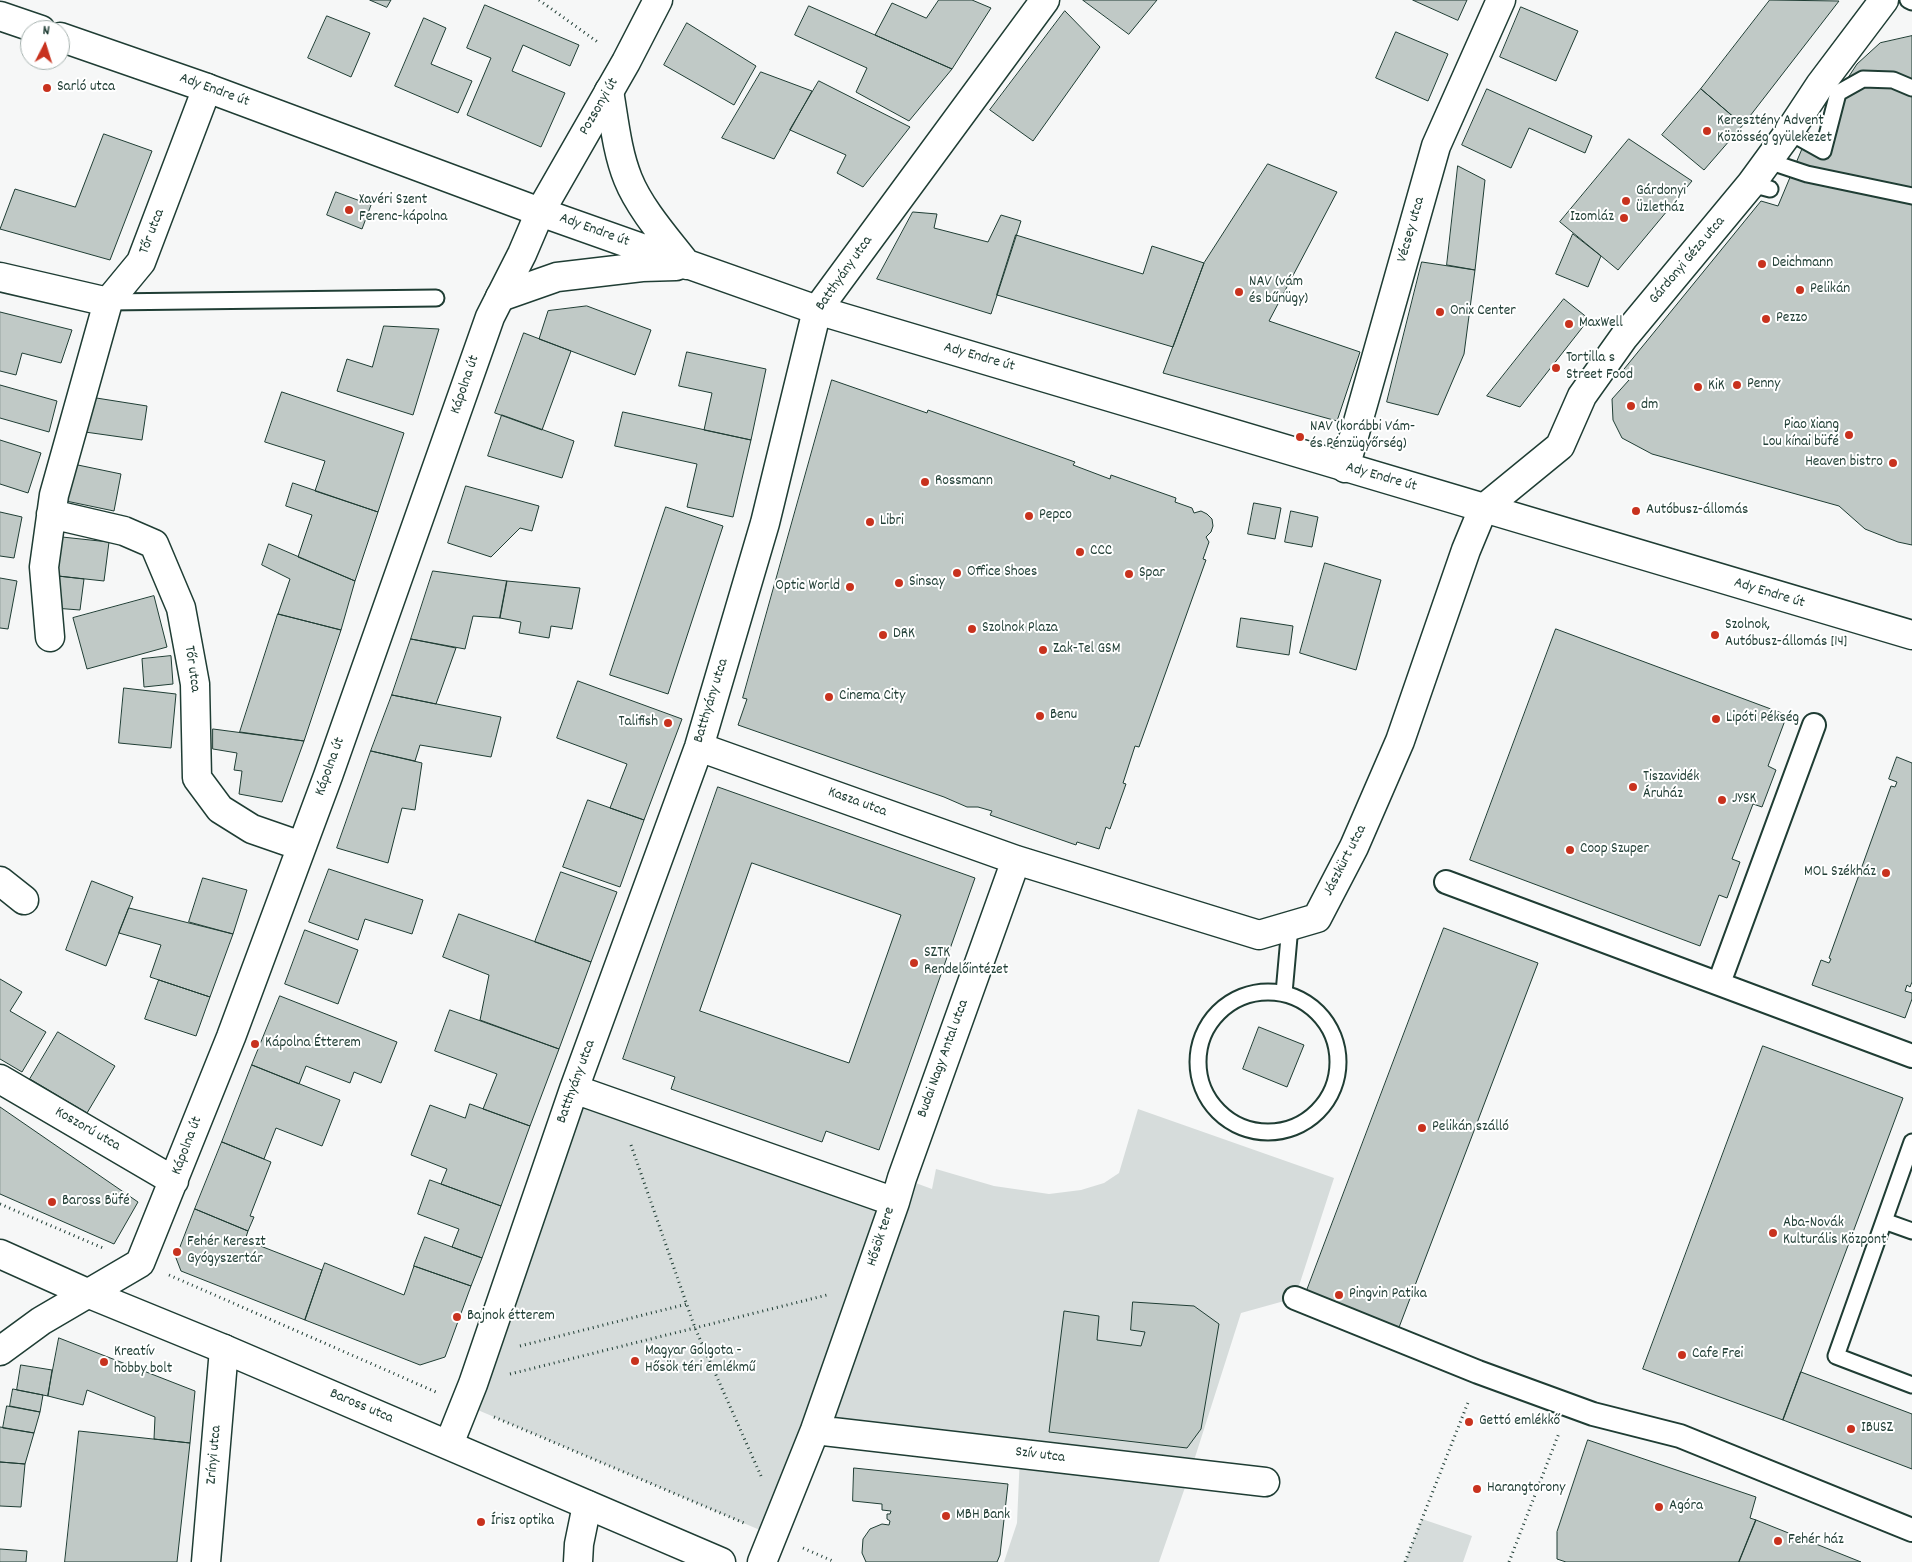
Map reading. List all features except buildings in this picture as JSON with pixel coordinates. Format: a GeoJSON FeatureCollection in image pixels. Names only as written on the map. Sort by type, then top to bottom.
{"type":"FeatureCollection","features":[{"type":"Feature","properties":{"kind":"street","name":"Pozsonyi út"},"geometry":{"type":"LineString","coordinates":[[540,212],[626,62],[658,0]]}},
{"type":"Feature","properties":{"kind":"street","name":"Batthyány utca"},"geometry":{"type":"LineString","coordinates":[[449,1444],[473,1384],[574,1089],[699,747],[765,523],[817,310],[1045,0]]}},
{"type":"Feature","properties":{"kind":"street","name":"Vécsey utca"},"geometry":{"type":"LineString","coordinates":[[1345,468],[1436,146],[1501,0]]}},
{"type":"Feature","properties":{"kind":"street","name":"Gárdonyi Géza utca"},"geometry":{"type":"LineString","coordinates":[[1483,509],[1560,446],[1582,396],[1624,338],[1761,187],[1768,161],[1820,85],[1884,0]]}},
{"type":"Feature","properties":{"kind":"street"},"geometry":{"type":"LineString","coordinates":[[0,16],[20,23]]}},
{"type":"Feature","properties":{"kind":"street","name":"Ady Endre út"},"geometry":{"type":"LineString","coordinates":[[70,40],[207,88],[540,212],[817,310],[1912,635]]}},
{"type":"Feature","properties":{"kind":"street","name":"Tőr utca"},"geometry":{"type":"LineString","coordinates":[[50,637],[44,567],[54,496],[108,302],[141,262],[207,88]]}},
{"type":"Feature","properties":{"kind":"street"},"geometry":{"type":"LineString","coordinates":[[609,91],[622,160],[628,180],[648,214],[687,265]]}},
{"type":"Feature","properties":{"kind":"street","name":"Kápolna út"},"geometry":{"type":"LineString","coordinates":[[140,1263],[231,1037],[332,766],[490,317],[522,254],[540,212]]}},
{"type":"Feature","properties":{"kind":"street"},"geometry":{"type":"LineString","coordinates":[[500,297],[557,277],[642,267],[687,265]]}},
{"type":"Feature","properties":{"kind":"street"},"geometry":{"type":"LineString","coordinates":[[0,277],[108,302]]}},
{"type":"Feature","properties":{"kind":"street","name":"Jászkürt utca"},"geometry":{"type":"LineString","coordinates":[[1016,860],[1259,935],[1317,918],[1354,847],[1400,741],[1463,559],[1483,509]]}},
{"type":"Feature","properties":{"kind":"street","name":"Tőr utca"},"geometry":{"type":"LineString","coordinates":[[52,514],[124,531],[154,544],[181,608],[195,684],[197,778],[220,809],[252,829],[301,846]]}},
{"type":"Feature","properties":{"kind":"street"},"geometry":{"type":"LineString","coordinates":[[1719,983],[1814,725]]}},
{"type":"Feature","properties":{"kind":"street","name":"Kasza utca"},"geometry":{"type":"LineString","coordinates":[[699,747],[1016,860]]}},
{"type":"Feature","properties":{"kind":"street","name":"Budai Nagy Antal utca"},"geometry":{"type":"LineString","coordinates":[[895,1202],[1016,860]]}},
{"type":"Feature","properties":{"kind":"street"},"geometry":{"type":"LineString","coordinates":[[0,881],[24,900]]}},
{"type":"Feature","properties":{"kind":"street"},"geometry":{"type":"LineString","coordinates":[[1446,882],[1912,1056]]}},
{"type":"Feature","properties":{"kind":"street","name":"Koszorú utca"},"geometry":{"type":"LineString","coordinates":[[0,1079],[174,1181]]}},
{"type":"Feature","properties":{"kind":"street","name":"Hősök tere"},"geometry":{"type":"LineString","coordinates":[[574,1089],[895,1202],[815,1430],[762,1562]]}},
{"type":"Feature","properties":{"kind":"street","name":"Baross utca"},"geometry":{"type":"LineString","coordinates":[[0,1254],[87,1293],[449,1444],[721,1562]]}},
{"type":"Feature","properties":{"kind":"street"},"geometry":{"type":"LineString","coordinates":[[0,1351],[41,1320],[140,1263]]}},
{"type":"Feature","properties":{"kind":"street"},"geometry":{"type":"LineString","coordinates":[[1295,1298],[1478,1372],[1593,1414],[1680,1436],[1912,1530]]}},
{"type":"Feature","properties":{"kind":"street","name":"Zrínyi utca"},"geometry":{"type":"LineString","coordinates":[[206,1562],[224,1349]]}},
{"type":"Feature","properties":{"kind":"street","name":"Szív utca"},"geometry":{"type":"LineString","coordinates":[[815,1430],[1265,1482]]}},
{"type":"Feature","properties":{"kind":"street"},"geometry":{"type":"LineString","coordinates":[[578,1562],[579,1544],[587,1505]]}},
{"type":"Feature","properties":{"kind":"lane"},"geometry":{"type":"LineString","coordinates":[[1908,0],[1912,2]]}},
{"type":"Feature","properties":{"kind":"lane"},"geometry":{"type":"LineString","coordinates":[[1789,132],[1823,150],[1838,94],[1863,79],[1893,80],[1912,88]]}},
{"type":"Feature","properties":{"kind":"lane"},"geometry":{"type":"LineString","coordinates":[[1768,161],[1807,174],[1912,196]]}},
{"type":"Feature","properties":{"kind":"lane"},"geometry":{"type":"LineString","coordinates":[[108,302],[436,298]]}},
{"type":"Feature","properties":{"kind":"lane"},"geometry":{"type":"LineString","coordinates":[[1284,993],[1290,926]]}},
{"type":"Feature","properties":{"kind":"lane"},"geometry":{"type":"LineString","coordinates":[[1260,992],[1284,993],[1307,1003],[1324,1018],[1334,1037],[1338,1059],[1336,1081],[1327,1101],[1312,1118],[1292,1128],[1270,1133],[1248,1130],[1228,1121],[1210,1103],[1199,1081],[1196,1057],[1202,1033],[1216,1012],[1236,998],[1260,992]]}},
{"type":"Feature","properties":{"kind":"lane"},"geometry":{"type":"LineString","coordinates":[[1912,1142],[1836,1356],[1912,1385]]}},
{"type":"Feature","properties":{"kind":"lane"},"geometry":{"type":"LineString","coordinates":[[1884,1221],[1912,1231]]}},
{"type":"Feature","properties":{"kind":"path"},"geometry":{"type":"LineString","coordinates":[[539,0],[626,62]]}},
{"type":"Feature","properties":{"kind":"path"},"geometry":{"type":"LineString","coordinates":[[617,1104],[695,1328],[780,1519]]}},
{"type":"Feature","properties":{"kind":"path"},"geometry":{"type":"LineString","coordinates":[[0,1204],[140,1263]]}},
{"type":"Feature","properties":{"kind":"path"},"geometry":{"type":"LineString","coordinates":[[473,1384],[866,1285]]}},
{"type":"Feature","properties":{"kind":"path"},"geometry":{"type":"LineString","coordinates":[[483,1355],[687,1304]]}},
{"type":"Feature","properties":{"kind":"path"},"geometry":{"type":"LineString","coordinates":[[1405,1562],[1478,1372]]}},
{"type":"Feature","properties":{"kind":"path"},"geometry":{"type":"LineString","coordinates":[[1509,1562],[1570,1405]]}},
{"type":"Feature","properties":{"kind":"shaded area"},"geometry":{"type":"Polygon","coordinates":[[[574,1089],[891,1201],[902,1178],[932,1189],[936,1169],[994,1186],[1049,1194],[1081,1190],[1104,1183],[1119,1173],[1138,1109],[1334,1178],[1295,1298],[1241,1313],[1190,1473],[1159,1562],[1004,1562],[1017,1523],[1020,1454],[815,1430],[774,1536],[466,1405],[574,1089]]]}},
{"type":"Feature","properties":{"kind":"shaded area"},"geometry":{"type":"Polygon","coordinates":[[[1422,1519],[1472,1536],[1463,1562],[1405,1562],[1422,1519]]]}},
{"type":"Feature","properties":{"kind":"place","name":"Sarló utca"},"geometry":{"type":"Point","coordinates":[47,88]}},
{"type":"Feature","properties":{"kind":"place","name":"Keresztény Advent Közösség gyülekezet"},"geometry":{"type":"Point","coordinates":[1707,131]}},
{"type":"Feature","properties":{"kind":"place","name":"Gárdonyi Üzletház"},"geometry":{"type":"Point","coordinates":[1626,201]}},
{"type":"Feature","properties":{"kind":"place","name":"Xavéri Szent Ferenc-kápolna"},"geometry":{"type":"Point","coordinates":[349,210]}},
{"type":"Feature","properties":{"kind":"place","name":"Izomláz"},"geometry":{"type":"Point","coordinates":[1624,218]}},
{"type":"Feature","properties":{"kind":"place","name":"Deichmann"},"geometry":{"type":"Point","coordinates":[1762,264]}},
{"type":"Feature","properties":{"kind":"place","name":"Pelikán"},"geometry":{"type":"Point","coordinates":[1800,290]}},
{"type":"Feature","properties":{"kind":"place","name":"NAV (vám és bűnügy)"},"geometry":{"type":"Point","coordinates":[1239,292]}},
{"type":"Feature","properties":{"kind":"place","name":"Onix Center"},"geometry":{"type":"Point","coordinates":[1440,312]}},
{"type":"Feature","properties":{"kind":"place","name":"Pezzo"},"geometry":{"type":"Point","coordinates":[1766,319]}},
{"type":"Feature","properties":{"kind":"place","name":"MaxWell"},"geometry":{"type":"Point","coordinates":[1569,324]}},
{"type":"Feature","properties":{"kind":"place","name":"Tortilla s Street Food"},"geometry":{"type":"Point","coordinates":[1556,368]}},
{"type":"Feature","properties":{"kind":"place","name":"Penny"},"geometry":{"type":"Point","coordinates":[1737,385]}},
{"type":"Feature","properties":{"kind":"place","name":"KiK"},"geometry":{"type":"Point","coordinates":[1698,387]}},
{"type":"Feature","properties":{"kind":"place","name":"dm"},"geometry":{"type":"Point","coordinates":[1631,406]}},
{"type":"Feature","properties":{"kind":"place","name":"Piao Xiang Lou kínai büfé"},"geometry":{"type":"Point","coordinates":[1849,435]}},
{"type":"Feature","properties":{"kind":"place","name":"NAV (korábbi Vám- és Pénzügyőrség)"},"geometry":{"type":"Point","coordinates":[1300,437]}},
{"type":"Feature","properties":{"kind":"place","name":"Heaven bistro"},"geometry":{"type":"Point","coordinates":[1893,463]}},
{"type":"Feature","properties":{"kind":"place","name":"Rossmann"},"geometry":{"type":"Point","coordinates":[925,482]}},
{"type":"Feature","properties":{"kind":"place","name":"Autóbusz-állomás"},"geometry":{"type":"Point","coordinates":[1636,511]}},
{"type":"Feature","properties":{"kind":"place","name":"Pepco"},"geometry":{"type":"Point","coordinates":[1029,516]}},
{"type":"Feature","properties":{"kind":"place","name":"Libri"},"geometry":{"type":"Point","coordinates":[870,522]}},
{"type":"Feature","properties":{"kind":"place","name":"CCC"},"geometry":{"type":"Point","coordinates":[1080,552]}},
{"type":"Feature","properties":{"kind":"place","name":"Office Shoes"},"geometry":{"type":"Point","coordinates":[957,573]}},
{"type":"Feature","properties":{"kind":"place","name":"Spar"},"geometry":{"type":"Point","coordinates":[1129,574]}},
{"type":"Feature","properties":{"kind":"place","name":"Sinsay"},"geometry":{"type":"Point","coordinates":[899,583]}},
{"type":"Feature","properties":{"kind":"place","name":"Optic World"},"geometry":{"type":"Point","coordinates":[850,587]}},
{"type":"Feature","properties":{"kind":"place","name":"Szolnok Plaza"},"geometry":{"type":"Point","coordinates":[972,629]}},
{"type":"Feature","properties":{"kind":"place","name":"DRK"},"geometry":{"type":"Point","coordinates":[883,635]}},
{"type":"Feature","properties":{"kind":"place","name":"Szolnok, Autóbusz-állomás [14]"},"geometry":{"type":"Point","coordinates":[1715,635]}},
{"type":"Feature","properties":{"kind":"place","name":"Zak-Tel GSM"},"geometry":{"type":"Point","coordinates":[1043,650]}},
{"type":"Feature","properties":{"kind":"place","name":"Cinema City"},"geometry":{"type":"Point","coordinates":[829,697]}},
{"type":"Feature","properties":{"kind":"place","name":"Benu"},"geometry":{"type":"Point","coordinates":[1040,716]}},
{"type":"Feature","properties":{"kind":"place","name":"Lipóti Pékség"},"geometry":{"type":"Point","coordinates":[1716,719]}},
{"type":"Feature","properties":{"kind":"place","name":"Talifish"},"geometry":{"type":"Point","coordinates":[668,723]}},
{"type":"Feature","properties":{"kind":"place","name":"Tiszavidék Áruház"},"geometry":{"type":"Point","coordinates":[1633,787]}},
{"type":"Feature","properties":{"kind":"place","name":"JYSK"},"geometry":{"type":"Point","coordinates":[1722,800]}},
{"type":"Feature","properties":{"kind":"place","name":"Coop Szuper"},"geometry":{"type":"Point","coordinates":[1570,850]}},
{"type":"Feature","properties":{"kind":"place","name":"MOL Székház"},"geometry":{"type":"Point","coordinates":[1886,873]}},
{"type":"Feature","properties":{"kind":"place","name":"SZTK Rendelőintézet"},"geometry":{"type":"Point","coordinates":[914,963]}},
{"type":"Feature","properties":{"kind":"place","name":"Kápolna Étterem"},"geometry":{"type":"Point","coordinates":[255,1044]}},
{"type":"Feature","properties":{"kind":"place","name":"Pelikán szálló"},"geometry":{"type":"Point","coordinates":[1422,1128]}},
{"type":"Feature","properties":{"kind":"place","name":"Baross Büfé"},"geometry":{"type":"Point","coordinates":[52,1202]}},
{"type":"Feature","properties":{"kind":"place","name":"Aba-Novák Kulturális Központ"},"geometry":{"type":"Point","coordinates":[1773,1233]}},
{"type":"Feature","properties":{"kind":"place","name":"Fehér Kereszt Gyógyszertár"},"geometry":{"type":"Point","coordinates":[177,1252]}},
{"type":"Feature","properties":{"kind":"place","name":"Pingvin Patika"},"geometry":{"type":"Point","coordinates":[1339,1295]}},
{"type":"Feature","properties":{"kind":"place","name":"Bajnok étterem"},"geometry":{"type":"Point","coordinates":[457,1317]}},
{"type":"Feature","properties":{"kind":"place","name":"Cafe Frei"},"geometry":{"type":"Point","coordinates":[1682,1355]}},
{"type":"Feature","properties":{"kind":"place","name":"Magyar Golgota - Hősök téri emlékmű"},"geometry":{"type":"Point","coordinates":[635,1361]}},
{"type":"Feature","properties":{"kind":"place","name":"Kreatív hobby bolt"},"geometry":{"type":"Point","coordinates":[104,1362]}},
{"type":"Feature","properties":{"kind":"place","name":"Gettó emlékkő"},"geometry":{"type":"Point","coordinates":[1469,1422]}},
{"type":"Feature","properties":{"kind":"place","name":"IBUSZ"},"geometry":{"type":"Point","coordinates":[1851,1429]}},
{"type":"Feature","properties":{"kind":"place","name":"Harangtorony"},"geometry":{"type":"Point","coordinates":[1477,1489]}},
{"type":"Feature","properties":{"kind":"place","name":"Agóra"},"geometry":{"type":"Point","coordinates":[1659,1507]}},
{"type":"Feature","properties":{"kind":"place","name":"MBH Bank"},"geometry":{"type":"Point","coordinates":[946,1516]}},
{"type":"Feature","properties":{"kind":"place","name":"Írisz optika"},"geometry":{"type":"Point","coordinates":[481,1522]}},
{"type":"Feature","properties":{"kind":"place","name":"Fehér ház"},"geometry":{"type":"Point","coordinates":[1778,1541]}}]}
